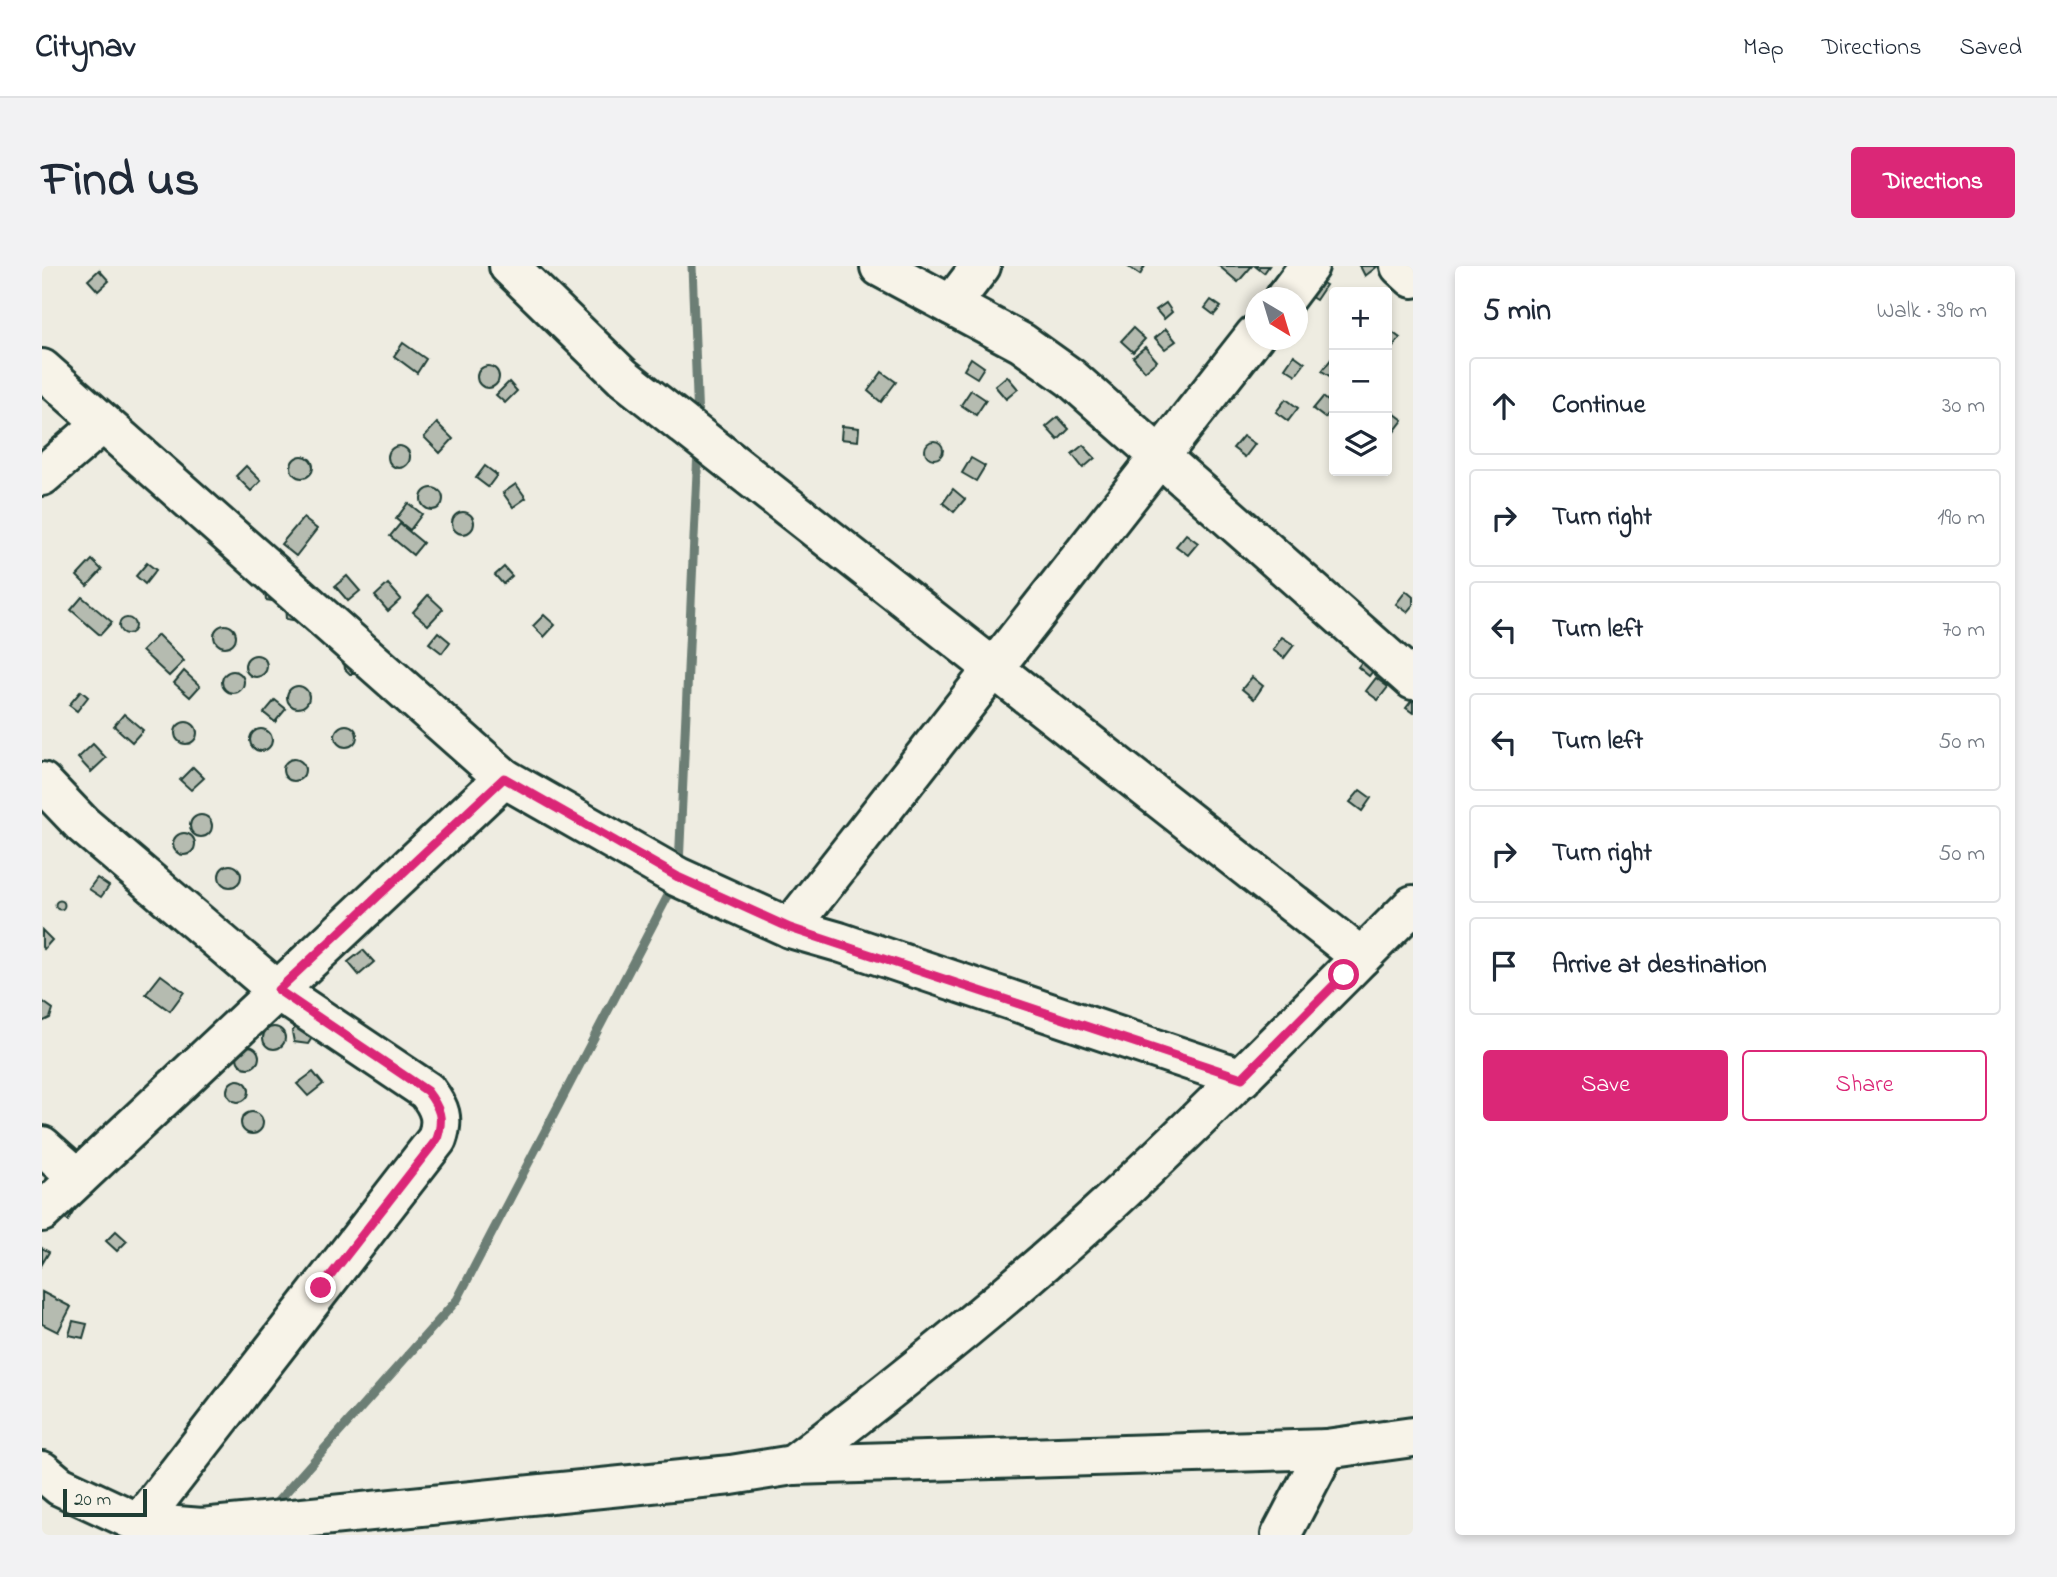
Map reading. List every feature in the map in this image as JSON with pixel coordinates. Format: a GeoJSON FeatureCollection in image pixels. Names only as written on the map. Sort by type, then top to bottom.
{"type":"FeatureCollection","features":[{"type":"Feature","properties":{"kind":"street"},"geometry":{"type":"LineString","coordinates":[[509,266],[623,377],[1361,957]]}},
{"type":"Feature","properties":{"kind":"street"},"geometry":{"type":"LineString","coordinates":[[951,305],[981,266]]}},
{"type":"Feature","properties":{"kind":"street"},"geometry":{"type":"LineString","coordinates":[[1293,287],[1309,266]]}},
{"type":"Feature","properties":{"kind":"street"},"geometry":{"type":"LineString","coordinates":[[1400,266],[1413,278]]}},
{"type":"Feature","properties":{"kind":"street"},"geometry":{"type":"LineString","coordinates":[[880,267],[1022,343],[1071,378],[1413,680]]}},
{"type":"Feature","properties":{"kind":"street"},"geometry":{"type":"LineString","coordinates":[[790,928],[1245,348]]}},
{"type":"Feature","properties":{"kind":"street"},"geometry":{"type":"LineString","coordinates":[[42,369],[504,778],[678,877],[790,928],[1242,1078]]}},
{"type":"Feature","properties":{"kind":"street"},"geometry":{"type":"LineString","coordinates":[[42,476],[103,423]]}},
{"type":"Feature","properties":{"kind":"street"},"geometry":{"type":"LineString","coordinates":[[42,1212],[504,778]]}},
{"type":"Feature","properties":{"kind":"street"},"geometry":{"type":"LineString","coordinates":[[42,782],[82,824],[278,990],[427,1091],[439,1107],[442,1124],[437,1139],[139,1523]]}},
{"type":"Feature","properties":{"kind":"street"},"geometry":{"type":"LineString","coordinates":[[793,1465],[901,1383],[1075,1234],[1242,1078],[1413,905]]}},
{"type":"Feature","properties":{"kind":"street"},"geometry":{"type":"LineString","coordinates":[[42,1146],[78,1178]]}},
{"type":"Feature","properties":{"kind":"street"},"geometry":{"type":"LineString","coordinates":[[42,1471],[60,1486],[139,1523],[202,1528],[731,1475],[793,1465],[1326,1449],[1413,1437]]}},
{"type":"Feature","properties":{"kind":"street"},"geometry":{"type":"LineString","coordinates":[[1281,1535],[1326,1449]]}},
{"type":"Feature","properties":{"kind":"building"},"geometry":{"type":"Polygon","coordinates":[[[1127,266],[1145,266],[1140,275],[1127,266]]]}},
{"type":"Feature","properties":{"kind":"building"},"geometry":{"type":"Polygon","coordinates":[[[1219,266],[1252,266],[1238,282],[1219,266]]]}},
{"type":"Feature","properties":{"kind":"building"},"geometry":{"type":"Polygon","coordinates":[[[1255,266],[1269,266],[1264,273],[1255,266]]]}},
{"type":"Feature","properties":{"kind":"building"},"geometry":{"type":"Polygon","coordinates":[[[1360,266],[1378,266],[1365,276],[1360,266]]]}},
{"type":"Feature","properties":{"kind":"building"},"geometry":{"type":"Polygon","coordinates":[[[99,270],[109,281],[98,291],[88,280],[99,270]]]}},
{"type":"Feature","properties":{"kind":"building"},"geometry":{"type":"Polygon","coordinates":[[[1312,277],[1326,285],[1316,300],[1308,295],[1306,287],[1312,277]]]}},
{"type":"Feature","properties":{"kind":"building"},"geometry":{"type":"Polygon","coordinates":[[[1211,300],[1221,307],[1214,315],[1205,308],[1211,300]]]}},
{"type":"Feature","properties":{"kind":"building"},"geometry":{"type":"Polygon","coordinates":[[[1166,303],[1172,312],[1164,319],[1156,310],[1166,303]]]}},
{"type":"Feature","properties":{"kind":"building"},"geometry":{"type":"Polygon","coordinates":[[[1133,328],[1145,339],[1133,352],[1121,341],[1133,328]]]}},
{"type":"Feature","properties":{"kind":"building"},"geometry":{"type":"Polygon","coordinates":[[[1166,329],[1176,341],[1165,349],[1155,338],[1166,329]]]}},
{"type":"Feature","properties":{"kind":"building"},"geometry":{"type":"Polygon","coordinates":[[[1392,332],[1400,338],[1392,348],[1392,332]]]}},
{"type":"Feature","properties":{"kind":"building"},"geometry":{"type":"Polygon","coordinates":[[[403,343],[426,359],[417,373],[394,356],[403,343]]]}},
{"type":"Feature","properties":{"kind":"building"},"geometry":{"type":"Polygon","coordinates":[[[1145,347],[1157,361],[1145,371],[1133,357],[1145,347]]]}},
{"type":"Feature","properties":{"kind":"building"},"geometry":{"type":"Polygon","coordinates":[[[1294,355],[1305,363],[1296,375],[1285,368],[1294,355]]]}},
{"type":"Feature","properties":{"kind":"building"},"geometry":{"type":"Polygon","coordinates":[[[971,358],[984,367],[977,378],[964,370],[971,358]]]}},
{"type":"Feature","properties":{"kind":"building"},"geometry":{"type":"Polygon","coordinates":[[[1329,362],[1329,376],[1322,371],[1329,362]]]}},
{"type":"Feature","properties":{"kind":"building"},"geometry":{"type":"Polygon","coordinates":[[[488,366],[496,369],[499,377],[496,385],[488,388],[480,385],[477,377],[480,369],[488,366]]]}},
{"type":"Feature","properties":{"kind":"building"},"geometry":{"type":"Polygon","coordinates":[[[882,372],[896,382],[881,402],[868,391],[882,372]]]}},
{"type":"Feature","properties":{"kind":"building"},"geometry":{"type":"Polygon","coordinates":[[[1007,376],[1018,389],[1006,399],[995,386],[1007,376]]]}},
{"type":"Feature","properties":{"kind":"building"},"geometry":{"type":"Polygon","coordinates":[[[509,382],[517,391],[505,403],[496,395],[509,382]]]}},
{"type":"Feature","properties":{"kind":"building"},"geometry":{"type":"Polygon","coordinates":[[[971,390],[986,400],[976,415],[961,405],[971,390]]]}},
{"type":"Feature","properties":{"kind":"building"},"geometry":{"type":"Polygon","coordinates":[[[1323,397],[1329,402],[1329,413],[1325,418],[1313,409],[1323,397]]]}},
{"type":"Feature","properties":{"kind":"building"},"geometry":{"type":"Polygon","coordinates":[[[1286,399],[1298,408],[1288,421],[1276,412],[1286,399]]]}},
{"type":"Feature","properties":{"kind":"building"},"geometry":{"type":"Polygon","coordinates":[[[1392,412],[1403,420],[1392,432],[1392,412]]]}},
{"type":"Feature","properties":{"kind":"building"},"geometry":{"type":"Polygon","coordinates":[[[1058,417],[1069,429],[1058,440],[1046,427],[1058,417]]]}},
{"type":"Feature","properties":{"kind":"building"},"geometry":{"type":"Polygon","coordinates":[[[437,423],[453,439],[440,453],[424,437],[437,423]]]}},
{"type":"Feature","properties":{"kind":"building"},"geometry":{"type":"Polygon","coordinates":[[[842,426],[859,428],[858,441],[841,439],[842,426]]]}},
{"type":"Feature","properties":{"kind":"building"},"geometry":{"type":"Polygon","coordinates":[[[1243,436],[1255,444],[1245,457],[1233,448],[1243,436]]]}},
{"type":"Feature","properties":{"kind":"building"},"geometry":{"type":"Polygon","coordinates":[[[934,441],[940,444],[943,450],[940,456],[934,459],[928,456],[925,450],[928,444],[934,441]]]}},
{"type":"Feature","properties":{"kind":"building"},"geometry":{"type":"Polygon","coordinates":[[[1083,445],[1095,458],[1083,468],[1072,454],[1083,445]]]}},
{"type":"Feature","properties":{"kind":"building"},"geometry":{"type":"Polygon","coordinates":[[[399,446],[407,449],[410,457],[407,465],[399,468],[391,465],[388,457],[391,449],[399,446]]]}},
{"type":"Feature","properties":{"kind":"building"},"geometry":{"type":"Polygon","coordinates":[[[302,456],[310,459],[313,467],[310,475],[302,478],[294,475],[291,467],[294,459],[302,456]]]}},
{"type":"Feature","properties":{"kind":"building"},"geometry":{"type":"Polygon","coordinates":[[[971,458],[985,466],[976,481],[962,473],[971,458]]]}},
{"type":"Feature","properties":{"kind":"building"},"geometry":{"type":"Polygon","coordinates":[[[246,466],[261,481],[251,491],[236,476],[246,466]]]}},
{"type":"Feature","properties":{"kind":"building"},"geometry":{"type":"Polygon","coordinates":[[[485,466],[497,475],[488,487],[476,478],[485,466]]]}},
{"type":"Feature","properties":{"kind":"building"},"geometry":{"type":"Polygon","coordinates":[[[516,484],[526,498],[513,507],[503,493],[516,484]]]}},
{"type":"Feature","properties":{"kind":"building"},"geometry":{"type":"Polygon","coordinates":[[[432,488],[440,491],[443,499],[440,507],[432,510],[424,507],[421,499],[424,491],[432,488]]]}},
{"type":"Feature","properties":{"kind":"building"},"geometry":{"type":"Polygon","coordinates":[[[953,489],[965,499],[954,512],[943,503],[953,489]]]}},
{"type":"Feature","properties":{"kind":"building"},"geometry":{"type":"Polygon","coordinates":[[[408,503],[422,514],[410,530],[396,519],[408,503]]]}},
{"type":"Feature","properties":{"kind":"building"},"geometry":{"type":"Polygon","coordinates":[[[463,512],[471,515],[474,523],[471,531],[463,534],[455,531],[452,523],[455,515],[463,512]]]}},
{"type":"Feature","properties":{"kind":"building"},"geometry":{"type":"Polygon","coordinates":[[[303,518],[317,529],[296,556],[281,544],[303,518]]]}},
{"type":"Feature","properties":{"kind":"building"},"geometry":{"type":"Polygon","coordinates":[[[400,524],[423,543],[413,555],[390,536],[400,524]]]}},
{"type":"Feature","properties":{"kind":"building"},"geometry":{"type":"Polygon","coordinates":[[[1186,534],[1198,543],[1188,555],[1176,546],[1186,534]]]}},
{"type":"Feature","properties":{"kind":"building"},"geometry":{"type":"Polygon","coordinates":[[[92,560],[102,570],[87,586],[77,576],[92,560]]]}},
{"type":"Feature","properties":{"kind":"building"},"geometry":{"type":"Polygon","coordinates":[[[147,563],[156,570],[145,584],[136,576],[147,563]]]}},
{"type":"Feature","properties":{"kind":"building"},"geometry":{"type":"Polygon","coordinates":[[[504,567],[512,576],[503,584],[495,575],[504,567]]]}},
{"type":"Feature","properties":{"kind":"building"},"geometry":{"type":"Polygon","coordinates":[[[347,576],[360,591],[348,601],[335,586],[347,576]]]}},
{"type":"Feature","properties":{"kind":"building"},"geometry":{"type":"Polygon","coordinates":[[[388,584],[401,599],[388,611],[375,596],[388,584]]]}},
{"type":"Feature","properties":{"kind":"building"},"geometry":{"type":"Polygon","coordinates":[[[264,589],[280,602],[266,600],[264,589]]]}},
{"type":"Feature","properties":{"kind":"building"},"geometry":{"type":"Polygon","coordinates":[[[1406,591],[1413,597],[1413,605],[1407,612],[1396,604],[1406,591]]]}},
{"type":"Feature","properties":{"kind":"building"},"geometry":{"type":"Polygon","coordinates":[[[428,595],[443,609],[428,625],[413,612],[428,595]]]}},
{"type":"Feature","properties":{"kind":"building"},"geometry":{"type":"Polygon","coordinates":[[[82,597],[112,622],[100,635],[71,610],[82,597]]]}},
{"type":"Feature","properties":{"kind":"building"},"geometry":{"type":"Polygon","coordinates":[[[285,606],[299,621],[286,619],[285,606]]]}},
{"type":"Feature","properties":{"kind":"building"},"geometry":{"type":"Polygon","coordinates":[[[544,615],[555,625],[544,637],[533,626],[544,615]]]}},
{"type":"Feature","properties":{"kind":"building"},"geometry":{"type":"Polygon","coordinates":[[[127,618],[135,626],[127,634],[119,626],[127,618]]]}},
{"type":"Feature","properties":{"kind":"building"},"geometry":{"type":"Polygon","coordinates":[[[225,625],[233,628],[236,636],[233,644],[225,647],[217,644],[214,636],[217,628],[225,625]]]}},
{"type":"Feature","properties":{"kind":"building"},"geometry":{"type":"Polygon","coordinates":[[[438,632],[450,642],[442,653],[429,643],[438,632]]]}},
{"type":"Feature","properties":{"kind":"building"},"geometry":{"type":"Polygon","coordinates":[[[158,635],[184,661],[169,676],[142,651],[158,635]]]}},
{"type":"Feature","properties":{"kind":"building"},"geometry":{"type":"Polygon","coordinates":[[[1282,637],[1294,645],[1284,658],[1273,650],[1282,637]]]}},
{"type":"Feature","properties":{"kind":"building"},"geometry":{"type":"Polygon","coordinates":[[[1368,654],[1379,663],[1369,676],[1358,667],[1368,654]]]}},
{"type":"Feature","properties":{"kind":"building"},"geometry":{"type":"Polygon","coordinates":[[[256,655],[264,658],[267,666],[264,674],[256,677],[248,674],[245,666],[248,658],[256,655]]]}},
{"type":"Feature","properties":{"kind":"building"},"geometry":{"type":"Polygon","coordinates":[[[344,662],[360,674],[350,674],[345,669],[344,662]]]}},
{"type":"Feature","properties":{"kind":"building"},"geometry":{"type":"Polygon","coordinates":[[[184,671],[200,686],[190,697],[174,683],[184,671]]]}},
{"type":"Feature","properties":{"kind":"building"},"geometry":{"type":"Polygon","coordinates":[[[233,671],[241,674],[244,682],[241,690],[233,693],[225,690],[222,682],[225,674],[233,671]]]}},
{"type":"Feature","properties":{"kind":"building"},"geometry":{"type":"Polygon","coordinates":[[[1252,677],[1263,686],[1254,699],[1242,689],[1252,677]]]}},
{"type":"Feature","properties":{"kind":"building"},"geometry":{"type":"Polygon","coordinates":[[[1376,678],[1388,687],[1378,700],[1366,691],[1376,678]]]}},
{"type":"Feature","properties":{"kind":"building"},"geometry":{"type":"Polygon","coordinates":[[[298,686],[306,689],[309,697],[306,705],[298,708],[290,705],[287,697],[290,689],[298,686]]]}},
{"type":"Feature","properties":{"kind":"building"},"geometry":{"type":"Polygon","coordinates":[[[81,691],[88,697],[77,711],[69,705],[81,691]]]}},
{"type":"Feature","properties":{"kind":"building"},"geometry":{"type":"Polygon","coordinates":[[[1413,699],[1413,713],[1406,708],[1413,699]]]}},
{"type":"Feature","properties":{"kind":"building"},"geometry":{"type":"Polygon","coordinates":[[[275,700],[286,709],[275,722],[264,713],[275,700]]]}},
{"type":"Feature","properties":{"kind":"building"},"geometry":{"type":"Polygon","coordinates":[[[124,714],[143,730],[132,742],[114,726],[124,714]]]}},
{"type":"Feature","properties":{"kind":"building"},"geometry":{"type":"Polygon","coordinates":[[[186,722],[194,725],[197,733],[194,741],[186,744],[178,741],[175,733],[178,725],[186,722]]]}},
{"type":"Feature","properties":{"kind":"building"},"geometry":{"type":"Polygon","coordinates":[[[346,725],[354,728],[357,736],[354,744],[346,747],[338,744],[335,736],[338,728],[346,725]]]}},
{"type":"Feature","properties":{"kind":"building"},"geometry":{"type":"Polygon","coordinates":[[[261,729],[269,732],[272,740],[269,748],[261,751],[253,748],[250,740],[253,732],[261,729]]]}},
{"type":"Feature","properties":{"kind":"building"},"geometry":{"type":"Polygon","coordinates":[[[93,744],[106,758],[91,772],[78,758],[93,744]]]}},
{"type":"Feature","properties":{"kind":"building"},"geometry":{"type":"Polygon","coordinates":[[[294,759],[302,762],[305,770],[302,778],[294,781],[286,778],[283,770],[286,762],[294,759]]]}},
{"type":"Feature","properties":{"kind":"building"},"geometry":{"type":"Polygon","coordinates":[[[193,767],[204,778],[191,790],[180,780],[193,767]]]}},
{"type":"Feature","properties":{"kind":"building"},"geometry":{"type":"Polygon","coordinates":[[[1360,790],[1371,798],[1362,811],[1350,802],[1360,790]]]}},
{"type":"Feature","properties":{"kind":"building"},"geometry":{"type":"Polygon","coordinates":[[[201,815],[209,818],[212,826],[209,834],[201,837],[193,834],[190,826],[193,818],[201,815]]]}},
{"type":"Feature","properties":{"kind":"building"},"geometry":{"type":"Polygon","coordinates":[[[184,833],[192,836],[195,844],[192,852],[184,855],[176,852],[173,844],[176,836],[184,833]]]}},
{"type":"Feature","properties":{"kind":"building"},"geometry":{"type":"Polygon","coordinates":[[[230,865],[238,868],[241,876],[238,884],[230,887],[222,884],[219,876],[222,868],[230,865]]]}},
{"type":"Feature","properties":{"kind":"building"},"geometry":{"type":"Polygon","coordinates":[[[97,878],[109,886],[101,897],[89,889],[97,878]]]}},
{"type":"Feature","properties":{"kind":"building"},"geometry":{"type":"Polygon","coordinates":[[[60,901],[64,905],[60,909],[56,905],[60,901]]]}},
{"type":"Feature","properties":{"kind":"building"},"geometry":{"type":"Polygon","coordinates":[[[42,930],[52,940],[44,949],[42,947],[42,930]]]}},
{"type":"Feature","properties":{"kind":"building"},"geometry":{"type":"Polygon","coordinates":[[[363,950],[374,962],[359,975],[348,962],[363,950]]]}},
{"type":"Feature","properties":{"kind":"building"},"geometry":{"type":"Polygon","coordinates":[[[161,975],[184,992],[170,1011],[146,994],[161,975]]]}},
{"type":"Feature","properties":{"kind":"building"},"geometry":{"type":"Polygon","coordinates":[[[42,1001],[53,1009],[50,1018],[42,1022],[42,1001]]]}},
{"type":"Feature","properties":{"kind":"building"},"geometry":{"type":"Polygon","coordinates":[[[296,1026],[313,1036],[308,1044],[294,1042],[292,1032],[296,1026]]]}},
{"type":"Feature","properties":{"kind":"building"},"geometry":{"type":"Polygon","coordinates":[[[274,1027],[282,1030],[285,1038],[282,1046],[274,1049],[266,1046],[263,1038],[266,1030],[274,1027]]]}},
{"type":"Feature","properties":{"kind":"building"},"geometry":{"type":"Polygon","coordinates":[[[248,1046],[258,1053],[259,1057],[252,1067],[248,1068],[238,1061],[237,1057],[244,1047],[248,1046]]]}},
{"type":"Feature","properties":{"kind":"building"},"geometry":{"type":"Polygon","coordinates":[[[313,1072],[323,1084],[308,1096],[297,1084],[313,1072]]]}},
{"type":"Feature","properties":{"kind":"building"},"geometry":{"type":"Polygon","coordinates":[[[238,1080],[246,1083],[249,1091],[246,1099],[238,1102],[230,1099],[227,1091],[230,1083],[238,1080]]]}},
{"type":"Feature","properties":{"kind":"building"},"geometry":{"type":"Polygon","coordinates":[[[252,1112],[260,1115],[263,1123],[260,1131],[252,1134],[244,1131],[241,1123],[244,1115],[252,1112]]]}},
{"type":"Feature","properties":{"kind":"building"},"geometry":{"type":"Polygon","coordinates":[[[62,1200],[75,1209],[68,1221],[54,1213],[62,1200]]]}},
{"type":"Feature","properties":{"kind":"building"},"geometry":{"type":"Polygon","coordinates":[[[116,1231],[127,1241],[117,1251],[106,1241],[116,1231]]]}},
{"type":"Feature","properties":{"kind":"building"},"geometry":{"type":"Polygon","coordinates":[[[42,1248],[49,1252],[42,1264],[42,1248]]]}},
{"type":"Feature","properties":{"kind":"building"},"geometry":{"type":"Polygon","coordinates":[[[42,1292],[71,1307],[58,1332],[42,1324],[42,1292]]]}},
{"type":"Feature","properties":{"kind":"building"},"geometry":{"type":"Polygon","coordinates":[[[73,1321],[87,1324],[83,1338],[69,1335],[73,1321]]]}},
{"type":"Feature","properties":{"kind":"waterway"},"geometry":{"type":"LineString","coordinates":[[692,266],[698,422]]}},
{"type":"Feature","properties":{"kind":"waterway"},"geometry":{"type":"LineString","coordinates":[[679,866],[698,450]]}},
{"type":"Feature","properties":{"kind":"waterway"},"geometry":{"type":"LineString","coordinates":[[270,1510],[457,1300],[673,886]]}},
{"type":"Feature","properties":{"kind":"route"},"geometry":{"type":"LineString","coordinates":[[321,1288],[437,1139],[442,1124],[439,1107],[427,1091],[278,990],[504,778],[678,877],[790,928],[839,942],[1242,1078],[1344,975]]}}]}
